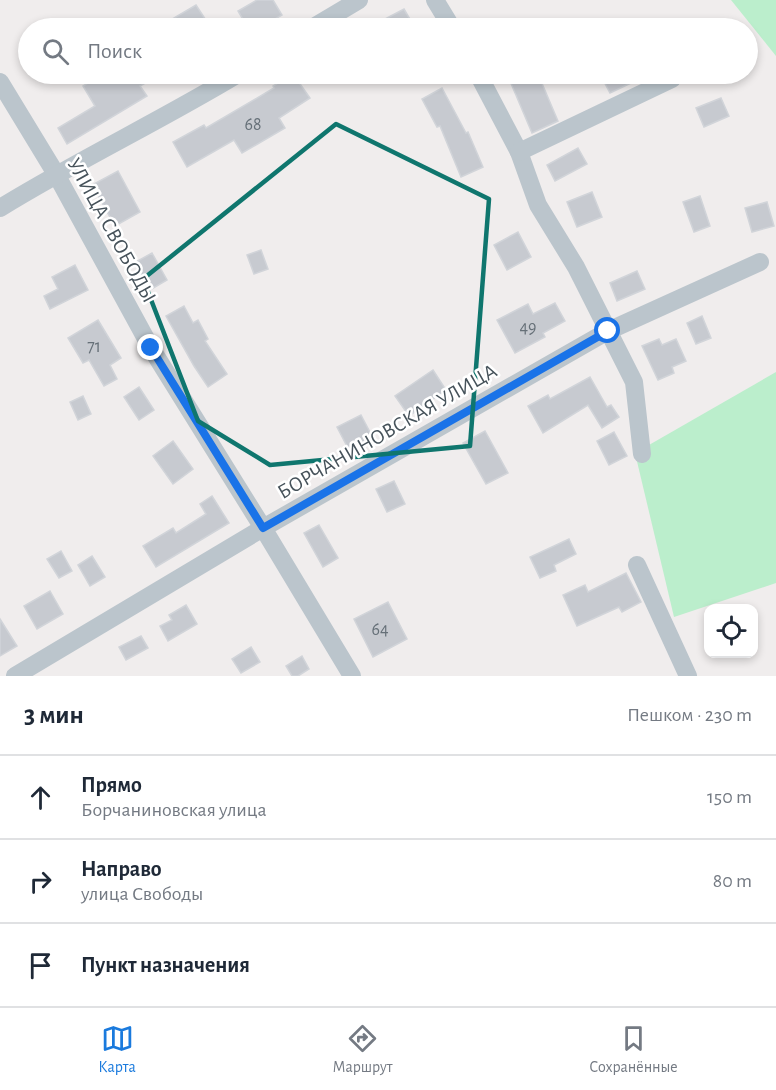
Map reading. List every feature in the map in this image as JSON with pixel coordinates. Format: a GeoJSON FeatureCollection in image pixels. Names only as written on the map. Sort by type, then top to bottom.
{"type":"FeatureCollection","features":[{"type":"Feature","properties":{"kind":"street"},"geometry":{"type":"LineString","coordinates":[[329,18],[359,0]]}},
{"type":"Feature","properties":{"kind":"street"},"geometry":{"type":"LineString","coordinates":[[435,0],[446,18]]}},
{"type":"Feature","properties":{"kind":"street","name":"УЛИЦА СВОБОДЫ"},"geometry":{"type":"LineString","coordinates":[[0,82],[56,174],[151,348],[352,676]]}},
{"type":"Feature","properties":{"kind":"street"},"geometry":{"type":"LineString","coordinates":[[0,208],[56,174],[221,84]]}},
{"type":"Feature","properties":{"kind":"street"},"geometry":{"type":"LineString","coordinates":[[483,84],[519,153],[538,205],[576,267],[634,382],[642,454]]}},
{"type":"Feature","properties":{"kind":"street"},"geometry":{"type":"LineString","coordinates":[[519,153],[662,84]]}},
{"type":"Feature","properties":{"kind":"street","name":"БОРЧАНИНОВСКАЯ УЛИЦА"},"geometry":{"type":"LineString","coordinates":[[15,676],[263,528],[608,331],[760,262]]}},
{"type":"Feature","properties":{"kind":"street"},"geometry":{"type":"LineString","coordinates":[[637,565],[688,676]]}},
{"type":"Feature","properties":{"kind":"highlighted area"},"geometry":{"type":"Polygon","coordinates":[[[336,124],[489,199],[470,446],[270,465],[198,421],[143,279],[336,124]]]}},
{"type":"Feature","properties":{"kind":"green space"},"geometry":{"type":"Polygon","coordinates":[[[731,0],[776,0],[776,56],[758,34],[758,18],[745,18],[731,0]]]}},
{"type":"Feature","properties":{"kind":"green space"},"geometry":{"type":"Polygon","coordinates":[[[776,372],[776,583],[713,604],[704,604],[704,607],[674,617],[635,453],[776,372]]]}},
{"type":"Feature","properties":{"kind":"building"},"geometry":{"type":"Polygon","coordinates":[[[257,0],[273,0],[282,15],[277,18],[242,18],[238,11],[257,0]]]}},
{"type":"Feature","properties":{"kind":"building"},"geometry":{"type":"Polygon","coordinates":[[[196,5],[204,18],[174,18],[196,5]]]}},
{"type":"Feature","properties":{"kind":"building"},"geometry":{"type":"Polygon","coordinates":[[[404,9],[409,18],[387,18],[404,9]]]}},
{"type":"Feature","properties":{"kind":"building"},"geometry":{"type":"Polygon","coordinates":[[[86,84],[144,84],[140,86],[147,96],[67,144],[58,128],[95,106],[83,86],[86,84]]]}},
{"type":"Feature","properties":{"kind":"building"},"geometry":{"type":"Polygon","coordinates":[[[300,84],[310,98],[279,118],[285,128],[242,153],[234,140],[187,167],[173,142],[204,125],[206,128],[274,88],[273,86],[300,84]]]}},
{"type":"Feature","properties":{"kind":"building"},"geometry":{"type":"Polygon","coordinates":[[[511,84],[542,84],[558,121],[532,133],[511,84]]]}},
{"type":"Feature","properties":{"kind":"building"},"geometry":{"type":"Polygon","coordinates":[[[605,84],[629,84],[610,93],[605,84]]]}},
{"type":"Feature","properties":{"kind":"building"},"geometry":{"type":"Polygon","coordinates":[[[442,88],[466,133],[468,132],[483,167],[461,177],[440,126],[437,127],[422,99],[442,88]]]}},
{"type":"Feature","properties":{"kind":"building"},"geometry":{"type":"Polygon","coordinates":[[[721,98],[729,116],[704,127],[696,108],[721,98]]]}},
{"type":"Feature","properties":{"kind":"building"},"geometry":{"type":"Polygon","coordinates":[[[578,148],[587,164],[555,181],[547,165],[578,148]]]}},
{"type":"Feature","properties":{"kind":"building"},"geometry":{"type":"Polygon","coordinates":[[[118,171],[140,212],[115,226],[92,185],[118,171]]]}},
{"type":"Feature","properties":{"kind":"building"},"geometry":{"type":"Polygon","coordinates":[[[592,192],[602,217],[577,227],[567,202],[592,192]]]}},
{"type":"Feature","properties":{"kind":"building"},"geometry":{"type":"Polygon","coordinates":[[[700,196],[710,226],[694,232],[683,202],[700,196]]]}},
{"type":"Feature","properties":{"kind":"building"},"geometry":{"type":"Polygon","coordinates":[[[767,202],[774,226],[752,232],[745,208],[767,202]]]}},
{"type":"Feature","properties":{"kind":"building"},"geometry":{"type":"Polygon","coordinates":[[[518,232],[531,257],[507,270],[494,245],[518,232]]]}},
{"type":"Feature","properties":{"kind":"building"},"geometry":{"type":"Polygon","coordinates":[[[261,250],[268,269],[254,274],[247,255],[261,250]]]}},
{"type":"Feature","properties":{"kind":"building"},"geometry":{"type":"Polygon","coordinates":[[[152,253],[167,280],[150,290],[134,263],[152,253]]]}},
{"type":"Feature","properties":{"kind":"building"},"geometry":{"type":"Polygon","coordinates":[[[75,265],[88,290],[50,309],[44,296],[58,289],[52,277],[75,265]]]}},
{"type":"Feature","properties":{"kind":"building"},"geometry":{"type":"Polygon","coordinates":[[[637,271],[645,289],[617,301],[610,283],[637,271]]]}},
{"type":"Feature","properties":{"kind":"building"},"geometry":{"type":"Polygon","coordinates":[[[555,303],[565,321],[543,333],[545,337],[515,353],[497,320],[528,304],[533,314],[555,303]]]}},
{"type":"Feature","properties":{"kind":"building"},"geometry":{"type":"Polygon","coordinates":[[[184,306],[193,323],[198,320],[208,339],[205,341],[227,374],[208,387],[166,316],[184,306]]]}},
{"type":"Feature","properties":{"kind":"building"},"geometry":{"type":"Polygon","coordinates":[[[702,316],[711,338],[696,344],[687,323],[702,316]]]}},
{"type":"Feature","properties":{"kind":"building"},"geometry":{"type":"Polygon","coordinates":[[[98,320],[121,358],[110,365],[117,379],[104,386],[89,360],[83,363],[68,338],[98,320]]]}},
{"type":"Feature","properties":{"kind":"building"},"geometry":{"type":"Polygon","coordinates":[[[659,339],[662,345],[676,339],[686,361],[672,367],[674,373],[658,380],[642,346],[659,339]]]}},
{"type":"Feature","properties":{"kind":"building"},"geometry":{"type":"Polygon","coordinates":[[[433,370],[446,390],[409,416],[395,396],[433,370]]]}},
{"type":"Feature","properties":{"kind":"building"},"geometry":{"type":"Polygon","coordinates":[[[590,377],[607,407],[611,405],[619,417],[602,428],[588,405],[543,433],[528,406],[548,395],[550,399],[590,377]]]}},
{"type":"Feature","properties":{"kind":"building"},"geometry":{"type":"Polygon","coordinates":[[[139,387],[154,410],[139,420],[124,397],[139,387]]]}},
{"type":"Feature","properties":{"kind":"building"},"geometry":{"type":"Polygon","coordinates":[[[83,396],[91,414],[78,420],[70,402],[83,396]]]}},
{"type":"Feature","properties":{"kind":"building"},"geometry":{"type":"Polygon","coordinates":[[[361,415],[373,438],[349,450],[337,427],[361,415]]]}},
{"type":"Feature","properties":{"kind":"building"},"geometry":{"type":"Polygon","coordinates":[[[485,431],[508,473],[486,484],[463,443],[485,431]]]}},
{"type":"Feature","properties":{"kind":"building"},"geometry":{"type":"Polygon","coordinates":[[[614,432],[627,456],[609,465],[597,441],[614,432]]]}},
{"type":"Feature","properties":{"kind":"building"},"geometry":{"type":"Polygon","coordinates":[[[173,441],[193,469],[173,484],[153,456],[173,441]]]}},
{"type":"Feature","properties":{"kind":"building"},"geometry":{"type":"Polygon","coordinates":[[[394,481],[405,504],[387,512],[376,489],[394,481]]]}},
{"type":"Feature","properties":{"kind":"building"},"geometry":{"type":"Polygon","coordinates":[[[212,496],[229,523],[156,567],[143,546],[173,528],[176,533],[206,514],[200,504],[212,496]]]}},
{"type":"Feature","properties":{"kind":"building"},"geometry":{"type":"Polygon","coordinates":[[[319,525],[338,558],[323,567],[304,533],[319,525]]]}},
{"type":"Feature","properties":{"kind":"building"},"geometry":{"type":"Polygon","coordinates":[[[569,539],[576,554],[554,565],[556,571],[540,578],[530,557],[569,539]]]}},
{"type":"Feature","properties":{"kind":"building"},"geometry":{"type":"Polygon","coordinates":[[[61,551],[72,571],[59,578],[47,559],[61,551]]]}},
{"type":"Feature","properties":{"kind":"building"},"geometry":{"type":"Polygon","coordinates":[[[92,556],[105,577],[90,586],[78,565],[92,556]]]}},
{"type":"Feature","properties":{"kind":"building"},"geometry":{"type":"Polygon","coordinates":[[[626,573],[641,602],[622,612],[619,607],[577,626],[563,595],[585,585],[588,592],[626,573]]]}},
{"type":"Feature","properties":{"kind":"building"},"geometry":{"type":"Polygon","coordinates":[[[50,591],[63,614],[37,629],[24,606],[50,591]]]}},
{"type":"Feature","properties":{"kind":"building"},"geometry":{"type":"Polygon","coordinates":[[[388,602],[407,639],[373,657],[354,619],[388,602]]]}},
{"type":"Feature","properties":{"kind":"building"},"geometry":{"type":"Polygon","coordinates":[[[186,605],[197,624],[168,641],[160,626],[172,620],[169,615],[186,605]]]}},
{"type":"Feature","properties":{"kind":"building"},"geometry":{"type":"Polygon","coordinates":[[[0,619],[17,646],[0,656],[0,619]]]}},
{"type":"Feature","properties":{"kind":"building"},"geometry":{"type":"Polygon","coordinates":[[[141,636],[148,648],[126,660],[119,647],[141,636]]]}},
{"type":"Feature","properties":{"kind":"building"},"geometry":{"type":"Polygon","coordinates":[[[251,647],[260,662],[241,673],[232,659],[251,647]]]}},
{"type":"Feature","properties":{"kind":"building"},"geometry":{"type":"Polygon","coordinates":[[[302,656],[309,669],[298,676],[292,676],[286,666],[302,656]]]}},
{"type":"Feature","properties":{"kind":"route"},"geometry":{"type":"LineString","coordinates":[[151,348],[263,528],[608,331]]}}]}
